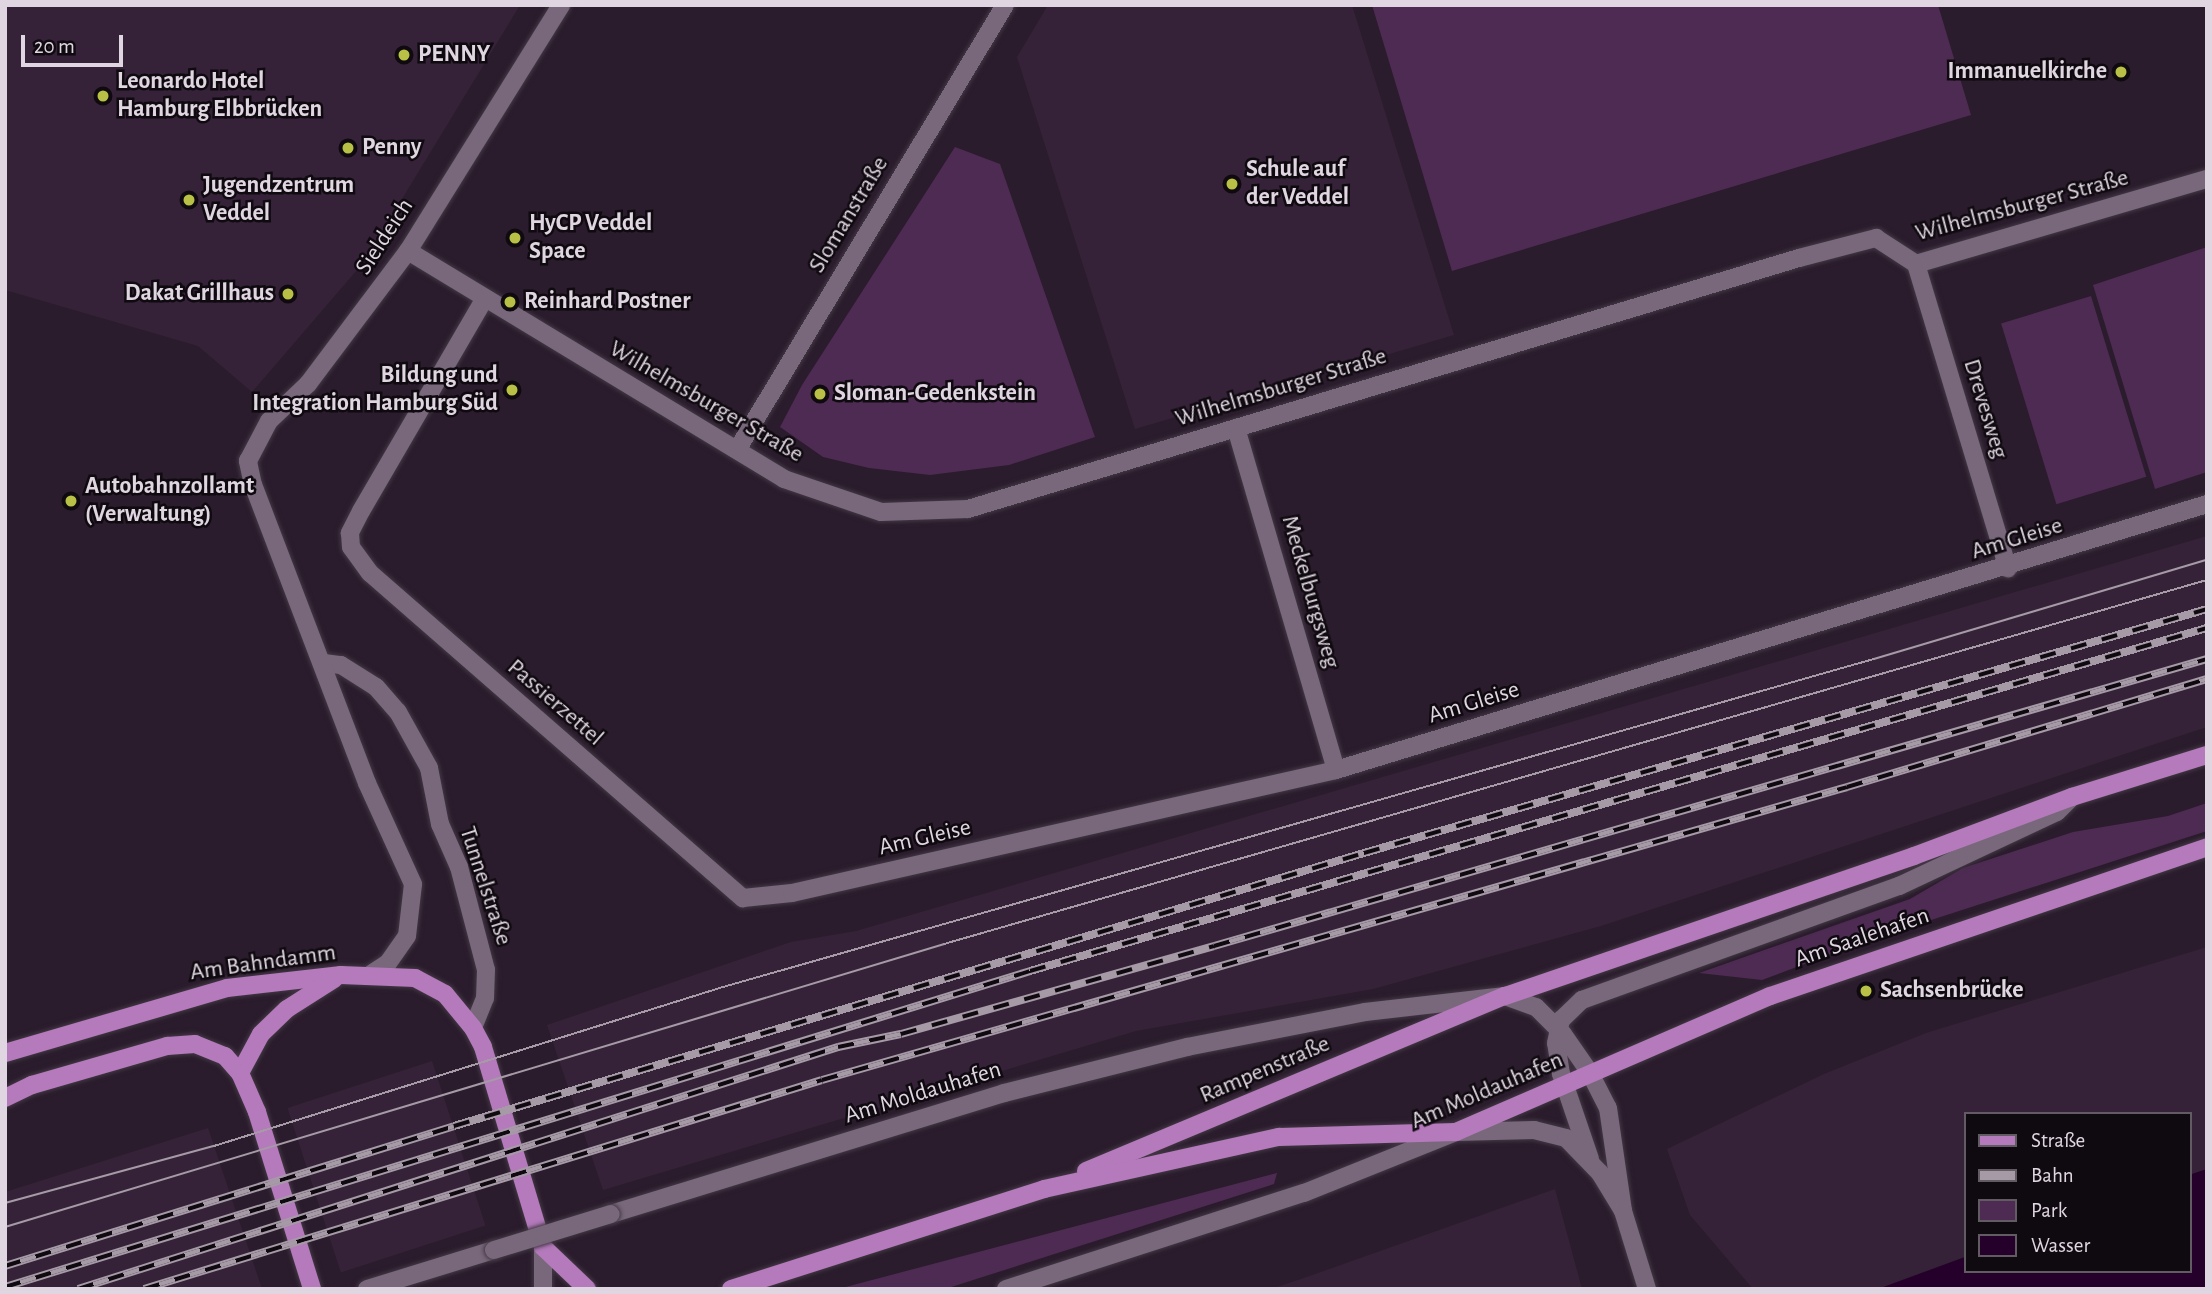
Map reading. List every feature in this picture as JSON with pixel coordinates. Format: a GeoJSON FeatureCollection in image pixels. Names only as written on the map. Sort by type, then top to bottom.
{"type":"FeatureCollection","features":[{"type":"Feature","properties":{"kind":"main road","name":"Am Saalehafen"},"geometry":{"type":"LineString","coordinates":[[1505,996],[1914,856],[2073,797],[2207,755]]}},
{"type":"Feature","properties":{"kind":"main road","name":"Am Saalehafen"},"geometry":{"type":"LineString","coordinates":[[1590,1073],[1770,996],[2207,847]]}},
{"type":"Feature","properties":{"kind":"main road","name":"Am Bahndamm"},"geometry":{"type":"LineString","coordinates":[[5,1053],[227,988],[341,975],[371,974],[415,978],[431,985],[473,1028]]}},
{"type":"Feature","properties":{"kind":"main road"},"geometry":{"type":"LineString","coordinates":[[240,1073],[261,1034],[287,1009],[341,975]]}},
{"type":"Feature","properties":{"kind":"main road","name":"Rampenstraße"},"geometry":{"type":"LineString","coordinates":[[731,1289],[1044,1189],[1505,996]]}},
{"type":"Feature","properties":{"kind":"main road"},"geometry":{"type":"LineString","coordinates":[[473,1028],[483,1047],[543,1247],[587,1289]]}},
{"type":"Feature","properties":{"kind":"main road"},"geometry":{"type":"LineString","coordinates":[[5,1098],[32,1085],[181,1044],[210,1048],[240,1073],[257,1112],[312,1289]]}},
{"type":"Feature","properties":{"kind":"main road","name":"Am Moldauhafen"},"geometry":{"type":"LineString","coordinates":[[1456,1132],[1590,1073]]}},
{"type":"Feature","properties":{"kind":"main road","name":"Rampenstraße"},"geometry":{"type":"LineString","coordinates":[[1044,1189],[1279,1136],[1456,1132]]}},
{"type":"Feature","properties":{"kind":"street","name":"Sieldeich"},"geometry":{"type":"LineString","coordinates":[[324,663],[253,485],[248,461],[258,436],[342,342],[408,251],[561,5]]}},
{"type":"Feature","properties":{"kind":"street","name":"Slomanstraße"},"geometry":{"type":"LineString","coordinates":[[737,450],[1005,5]]}},
{"type":"Feature","properties":{"kind":"street","name":"Wilhelmsburger Straße"},"geometry":{"type":"LineString","coordinates":[[408,251],[784,479],[881,512],[968,509],[1876,238],[1916,264],[2207,179]]}},
{"type":"Feature","properties":{"kind":"street","name":"Drevesweg"},"geometry":{"type":"LineString","coordinates":[[1916,264],[2008,568]]}},
{"type":"Feature","properties":{"kind":"street","name":"Passierzettel"},"geometry":{"type":"LineString","coordinates":[[485,298],[350,533],[351,547],[370,573],[743,898]]}},
{"type":"Feature","properties":{"kind":"street","name":"Meckelburgsweg"},"geometry":{"type":"LineString","coordinates":[[1236,428],[1336,770]]}},
{"type":"Feature","properties":{"kind":"street","name":"Am Gleise"},"geometry":{"type":"LineString","coordinates":[[743,898],[792,893],[1336,770],[2008,568],[2207,504]]}},
{"type":"Feature","properties":{"kind":"street"},"geometry":{"type":"LineString","coordinates":[[324,663],[367,783],[413,884],[407,936],[387,964],[371,974]]}},
{"type":"Feature","properties":{"kind":"street","name":"Tunnelstraße"},"geometry":{"type":"LineString","coordinates":[[324,663],[341,665],[376,687],[398,712],[429,768],[440,824],[459,867],[486,970],[485,998],[473,1028]]}},
{"type":"Feature","properties":{"kind":"street","name":"Am Saalehafen"},"geometry":{"type":"LineString","coordinates":[[1558,1029],[1569,1011],[1582,1000],[1899,886],[2057,813],[2073,797]]}},
{"type":"Feature","properties":{"kind":"street"},"geometry":{"type":"LineString","coordinates":[[1505,996],[1536,1007],[1558,1029],[1590,1073],[1608,1108],[1623,1211],[1647,1289]]}},
{"type":"Feature","properties":{"kind":"street","name":"Am Moldauhafen"},"geometry":{"type":"LineString","coordinates":[[367,1289],[1004,1093],[1187,1047],[1365,1012],[1505,996]]}},
{"type":"Feature","properties":{"kind":"street"},"geometry":{"type":"LineString","coordinates":[[1558,1029],[1564,1085],[1591,1162]]}},
{"type":"Feature","properties":{"kind":"street"},"geometry":{"type":"LineString","coordinates":[[1456,1132],[1545,1131],[1566,1138],[1591,1162],[1623,1211]]}},
{"type":"Feature","properties":{"kind":"street","name":"Am Moldauhafen"},"geometry":{"type":"LineString","coordinates":[[1006,1289],[1304,1193],[1456,1132]]}},
{"type":"Feature","properties":{"kind":"street"},"geometry":{"type":"LineString","coordinates":[[543,1247],[544,1289]]}},
{"type":"Feature","properties":{"kind":"shaded area"},"geometry":{"type":"Polygon","coordinates":[[[5,5],[520,5],[363,263],[252,392],[198,346],[5,290],[5,5]]]}},
{"type":"Feature","properties":{"kind":"shaded area","name":"Schule auf der Veddel"},"geometry":{"type":"Polygon","coordinates":[[[1048,5],[1352,5],[1454,335],[1135,429],[1017,57],[1048,5]]]}},
{"type":"Feature","properties":{"kind":"shaded area"},"geometry":{"type":"Polygon","coordinates":[[[2207,536],[2207,727],[1601,926],[1373,989],[1136,1031],[603,1190],[547,1025],[791,942],[856,931],[2207,536]]]}},
{"type":"Feature","properties":{"kind":"shaded area"},"geometry":{"type":"Polygon","coordinates":[[[2207,947],[2207,1169],[2191,1174],[2191,1112],[1964,1112],[1964,1257],[1878,1289],[1753,1289],[1690,1215],[1667,1149],[1824,1074],[1926,1033],[2207,947]]]}},
{"type":"Feature","properties":{"kind":"shaded area"},"geometry":{"type":"Polygon","coordinates":[[[432,1061],[485,1226],[341,1273],[287,1108],[432,1061]]]}},
{"type":"Feature","properties":{"kind":"shaded area"},"geometry":{"type":"Polygon","coordinates":[[[208,1128],[262,1289],[5,1289],[5,1192],[208,1128]]]}},
{"type":"Feature","properties":{"kind":"shaded area"},"geometry":{"type":"Polygon","coordinates":[[[1555,1189],[1582,1289],[1271,1289],[1304,1278],[1555,1189]]]}},
{"type":"Feature","properties":{"kind":"green space"},"geometry":{"type":"Polygon","coordinates":[[[1372,5],[1938,5],[1971,115],[1452,271],[1372,5]]]}},
{"type":"Feature","properties":{"kind":"green space"},"geometry":{"type":"Polygon","coordinates":[[[955,147],[1000,164],[1095,437],[1009,465],[930,475],[869,468],[823,457],[780,427],[802,385],[955,147]]]}},
{"type":"Feature","properties":{"kind":"green space"},"geometry":{"type":"Polygon","coordinates":[[[2207,247],[2207,472],[2155,489],[2093,285],[2207,247]]]}},
{"type":"Feature","properties":{"kind":"green space"},"geometry":{"type":"Polygon","coordinates":[[[2091,296],[2146,477],[2056,504],[2001,323],[2091,296]]]}},
{"type":"Feature","properties":{"kind":"green space"},"geometry":{"type":"Polygon","coordinates":[[[2207,803],[2207,831],[1860,943],[1762,980],[1699,973],[1910,899],[1963,868],[2073,832],[2168,816],[2207,803]]]}},
{"type":"Feature","properties":{"kind":"green space"},"geometry":{"type":"Polygon","coordinates":[[[1277,1173],[1274,1184],[945,1289],[838,1289],[1277,1173]]]}},
{"type":"Feature","properties":{"kind":"water"},"geometry":{"type":"Polygon","coordinates":[[[2207,1169],[2207,1289],[1878,1289],[1964,1257],[1964,1273],[2191,1273],[2191,1174],[2207,1169]]]}},
{"type":"Feature","properties":{"kind":"tram line"},"geometry":{"type":"LineString","coordinates":[[5,1203],[214,1146],[723,987],[1874,659],[2207,560]]}},
{"type":"Feature","properties":{"kind":"tram line"},"geometry":{"type":"LineString","coordinates":[[5,1227],[944,944],[2207,580]]}},
{"type":"Feature","properties":{"kind":"railway"},"geometry":{"type":"LineString","coordinates":[[5,1266],[454,1126],[1364,853],[2207,609]]}},
{"type":"Feature","properties":{"kind":"railway"},"geometry":{"type":"LineString","coordinates":[[5,1287],[1030,971],[2207,628]]}},
{"type":"Feature","properties":{"kind":"railway"},"geometry":{"type":"LineString","coordinates":[[78,1289],[838,1047],[901,1034],[1214,946],[2207,659]]}},
{"type":"Feature","properties":{"kind":"railway"},"geometry":{"type":"LineString","coordinates":[[144,1289],[822,1080],[1847,787],[2207,679]]}},
{"type":"Feature","properties":{"kind":"place","name":"PENNY"},"geometry":{"type":"Point","coordinates":[404,55]}},
{"type":"Feature","properties":{"kind":"place","name":"Immanuelkirche"},"geometry":{"type":"Point","coordinates":[2121,72]}},
{"type":"Feature","properties":{"kind":"place","name":"Leonardo Hotel Hamburg Elbbrücken"},"geometry":{"type":"Point","coordinates":[103,96]}},
{"type":"Feature","properties":{"kind":"place","name":"Penny"},"geometry":{"type":"Point","coordinates":[348,148]}},
{"type":"Feature","properties":{"kind":"place","name":"Schule auf der Veddel"},"geometry":{"type":"Point","coordinates":[1232,184]}},
{"type":"Feature","properties":{"kind":"place","name":"Jugendzentrum Veddel"},"geometry":{"type":"Point","coordinates":[189,200]}},
{"type":"Feature","properties":{"kind":"place","name":"HyCP Veddel Space"},"geometry":{"type":"Point","coordinates":[515,238]}},
{"type":"Feature","properties":{"kind":"place","name":"Dakat Grillhaus"},"geometry":{"type":"Point","coordinates":[288,294]}},
{"type":"Feature","properties":{"kind":"place","name":"Reinhard Postner"},"geometry":{"type":"Point","coordinates":[510,302]}},
{"type":"Feature","properties":{"kind":"place","name":"Bildung und Integration Hamburg Süd"},"geometry":{"type":"Point","coordinates":[512,390]}},
{"type":"Feature","properties":{"kind":"place","name":"Sloman-Gedenkstein"},"geometry":{"type":"Point","coordinates":[820,394]}},
{"type":"Feature","properties":{"kind":"place","name":"Autobahnzollamt (Verwaltung)"},"geometry":{"type":"Point","coordinates":[71,501]}},
{"type":"Feature","properties":{"kind":"place","name":"Sachsenbrücke"},"geometry":{"type":"Point","coordinates":[1866,991]}}]}
